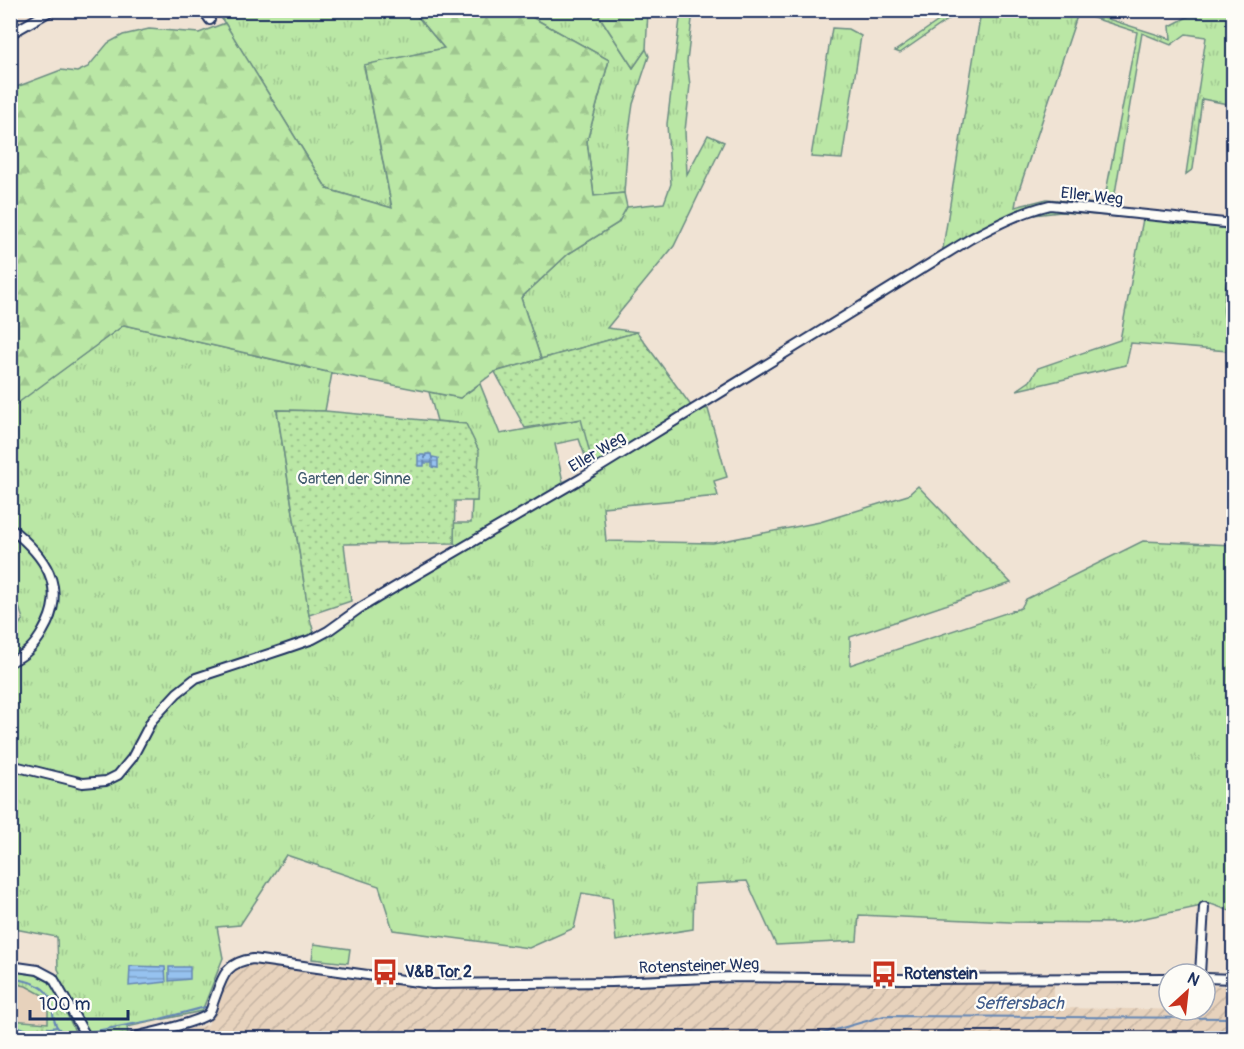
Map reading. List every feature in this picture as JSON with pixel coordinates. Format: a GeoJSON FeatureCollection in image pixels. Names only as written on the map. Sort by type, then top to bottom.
{"type":"FeatureCollection","features":[{"type":"Feature","properties":{"kind":"street"},"geometry":{"type":"LineString","coordinates":[[10,34],[52,10]]}},
{"type":"Feature","properties":{"kind":"street"},"geometry":{"type":"LineString","coordinates":[[203,10],[210,20]]}},
{"type":"Feature","properties":{"kind":"street","name":"Eller Weg"},"geometry":{"type":"LineString","coordinates":[[10,765],[83,783],[106,782],[118,775],[132,758],[152,720],[177,693],[196,678],[294,646],[328,631],[360,608],[582,478],[970,239],[1005,220],[1029,210],[1050,205],[1233,224]]}},
{"type":"Feature","properties":{"kind":"street"},"geometry":{"type":"LineString","coordinates":[[1233,260],[1229,310],[1233,348]]}},
{"type":"Feature","properties":{"kind":"street"},"geometry":{"type":"LineString","coordinates":[[10,528],[40,556],[50,575],[54,595],[51,614],[42,634],[29,650],[10,662]]}},
{"type":"Feature","properties":{"kind":"street"},"geometry":{"type":"LineString","coordinates":[[1201,962],[1204,907]]}},
{"type":"Feature","properties":{"kind":"street","name":"Rotensteiner Weg"},"geometry":{"type":"LineString","coordinates":[[132,1038],[188,1023],[207,1015],[211,1010],[223,975],[232,965],[242,960],[271,961],[432,984],[612,982],[733,977],[1157,978]]}},
{"type":"Feature","properties":{"kind":"street"},"geometry":{"type":"LineString","coordinates":[[10,966],[38,970],[53,978],[87,1038]]}},
{"type":"Feature","properties":{"kind":"street"},"geometry":{"type":"LineString","coordinates":[[1217,978],[1233,979]]}},
{"type":"Feature","properties":{"kind":"shaded area"},"geometry":{"type":"Polygon","coordinates":[[[249,963],[424,985],[1054,983],[1054,1008],[1157,1009],[1157,1022],[1217,1022],[1217,986],[1234,987],[1233,1038],[148,1038],[208,1025],[233,968],[249,963]]]}},
{"type":"Feature","properties":{"kind":"shaded area"},"geometry":{"type":"Polygon","coordinates":[[[10,983],[26,986],[48,998],[48,1023],[11,1020],[10,983]]]}},
{"type":"Feature","properties":{"kind":"green space"},"geometry":{"type":"Polygon","coordinates":[[[217,11],[413,11],[444,48],[364,66],[392,208],[327,189],[217,11]]]}},
{"type":"Feature","properties":{"kind":"green space"},"geometry":{"type":"Polygon","coordinates":[[[413,11],[521,11],[609,60],[587,141],[594,196],[624,193],[627,207],[618,223],[568,254],[521,298],[541,359],[495,372],[460,398],[332,373],[124,325],[11,408],[11,89],[61,70],[77,72],[88,67],[108,43],[123,35],[149,29],[199,33],[225,23],[327,189],[392,208],[364,65],[444,48],[413,11]]]}},
{"type":"Feature","properties":{"kind":"green space"},"geometry":{"type":"Polygon","coordinates":[[[521,11],[596,11],[633,68],[646,49],[649,56],[633,104],[624,193],[594,196],[587,141],[609,60],[521,11]]]}},
{"type":"Feature","properties":{"kind":"green space"},"geometry":{"type":"Polygon","coordinates":[[[596,11],[648,11],[646,49],[633,68],[596,11]]]}},
{"type":"Feature","properties":{"kind":"green space"},"geometry":{"type":"Polygon","coordinates":[[[681,11],[693,11],[687,62],[690,85],[685,131],[687,174],[708,135],[724,142],[674,246],[607,328],[637,332],[541,359],[521,298],[568,254],[618,223],[627,207],[664,203],[671,184],[667,124],[681,11]]]}},
{"type":"Feature","properties":{"kind":"green space"},"geometry":{"type":"Polygon","coordinates":[[[953,11],[967,11],[952,17],[900,53],[895,51],[953,11]]]}},
{"type":"Feature","properties":{"kind":"green space"},"geometry":{"type":"Polygon","coordinates":[[[981,11],[1083,11],[1171,39],[1170,26],[1199,11],[1233,11],[1233,105],[1202,99],[1193,169],[1186,174],[1206,37],[1186,34],[1171,45],[1142,33],[1114,199],[1105,197],[1137,32],[1078,13],[1015,207],[1047,199],[1097,204],[1144,219],[1233,229],[1233,369],[1228,351],[1131,343],[1126,365],[1017,390],[1030,381],[1038,368],[1120,340],[1143,219],[1061,212],[1033,215],[1004,225],[962,246],[941,260],[981,11]]]}},
{"type":"Feature","properties":{"kind":"green space"},"geometry":{"type":"Polygon","coordinates":[[[832,28],[848,29],[861,36],[842,159],[811,157],[832,28]]]}},
{"type":"Feature","properties":{"kind":"green space"},"geometry":{"type":"Polygon","coordinates":[[[124,325],[332,373],[325,411],[277,410],[309,615],[315,637],[367,610],[462,550],[454,543],[454,523],[471,523],[472,501],[477,501],[465,424],[437,421],[429,392],[460,398],[480,384],[500,434],[581,419],[692,407],[708,409],[727,477],[714,481],[718,496],[603,507],[606,541],[713,543],[820,522],[908,495],[918,486],[1011,583],[850,637],[850,665],[1021,608],[1026,599],[1143,541],[1233,545],[1233,912],[1211,904],[1121,923],[1010,922],[859,915],[857,941],[776,945],[747,881],[694,884],[693,929],[616,941],[612,898],[582,893],[574,928],[529,948],[393,930],[379,886],[286,855],[240,925],[217,927],[223,958],[202,1011],[127,1027],[128,1033],[110,1038],[89,1038],[56,976],[60,973],[57,937],[15,929],[11,919],[10,637],[23,619],[19,607],[11,598],[10,408],[124,325]],[[579,439],[555,444],[563,482],[590,470],[579,439]]]}},
{"type":"Feature","properties":{"kind":"green space"},"geometry":{"type":"Polygon","coordinates":[[[637,332],[692,407],[593,465],[581,419],[525,428],[495,372],[637,332]]]}},
{"type":"Feature","properties":{"kind":"green space","name":"Garten der Sinne"},"geometry":{"type":"Polygon","coordinates":[[[277,410],[325,411],[466,424],[479,451],[477,501],[455,501],[454,543],[344,544],[351,601],[309,615],[277,410]]]}},
{"type":"Feature","properties":{"kind":"green space"},"geometry":{"type":"Polygon","coordinates":[[[314,944],[350,949],[348,963],[312,959],[314,944]]]}},
{"type":"Feature","properties":{"kind":"green space"},"geometry":{"type":"Polygon","coordinates":[[[11,971],[34,974],[53,984],[78,1038],[35,1038],[16,1034],[14,1038],[11,1038],[10,1020],[48,1023],[48,998],[26,986],[11,983],[11,971]]]}},
{"type":"Feature","properties":{"kind":"water"},"geometry":{"type":"Polygon","coordinates":[[[426,454],[431,454],[432,459],[433,457],[438,458],[438,468],[432,467],[432,461],[425,463],[424,461],[424,466],[418,466],[418,455],[424,455],[425,459],[426,454]]]}},
{"type":"Feature","properties":{"kind":"water"},"geometry":{"type":"Polygon","coordinates":[[[130,966],[165,967],[166,982],[129,986],[130,966]]]}},
{"type":"Feature","properties":{"kind":"water"},"geometry":{"type":"Polygon","coordinates":[[[169,967],[190,967],[190,979],[169,981],[169,967]]]}},
{"type":"Feature","properties":{"kind":"waterway","name":"Seffersbach"},"geometry":{"type":"LineString","coordinates":[[10,978],[42,988],[49,996],[56,1025],[64,1032],[72,1034]]}},
{"type":"Feature","properties":{"kind":"waterway","name":"Seffersbach"},"geometry":{"type":"LineString","coordinates":[[90,1032],[160,1019],[205,1007]]}},
{"type":"Feature","properties":{"kind":"waterway","name":"Seffersbach"},"geometry":{"type":"LineString","coordinates":[[807,1038],[884,1016],[1234,1018]]}},
{"type":"Feature","properties":{"kind":"waterway"},"geometry":{"type":"LineString","coordinates":[[10,1023],[29,1031],[57,1027]]}},
{"type":"Feature","properties":{"kind":"place","name":"V&B Tor 2"},"geometry":{"type":"Point","coordinates":[385,972]}},
{"type":"Feature","properties":{"kind":"place","name":"Rotenstein"},"geometry":{"type":"Point","coordinates":[884,974]}}]}
